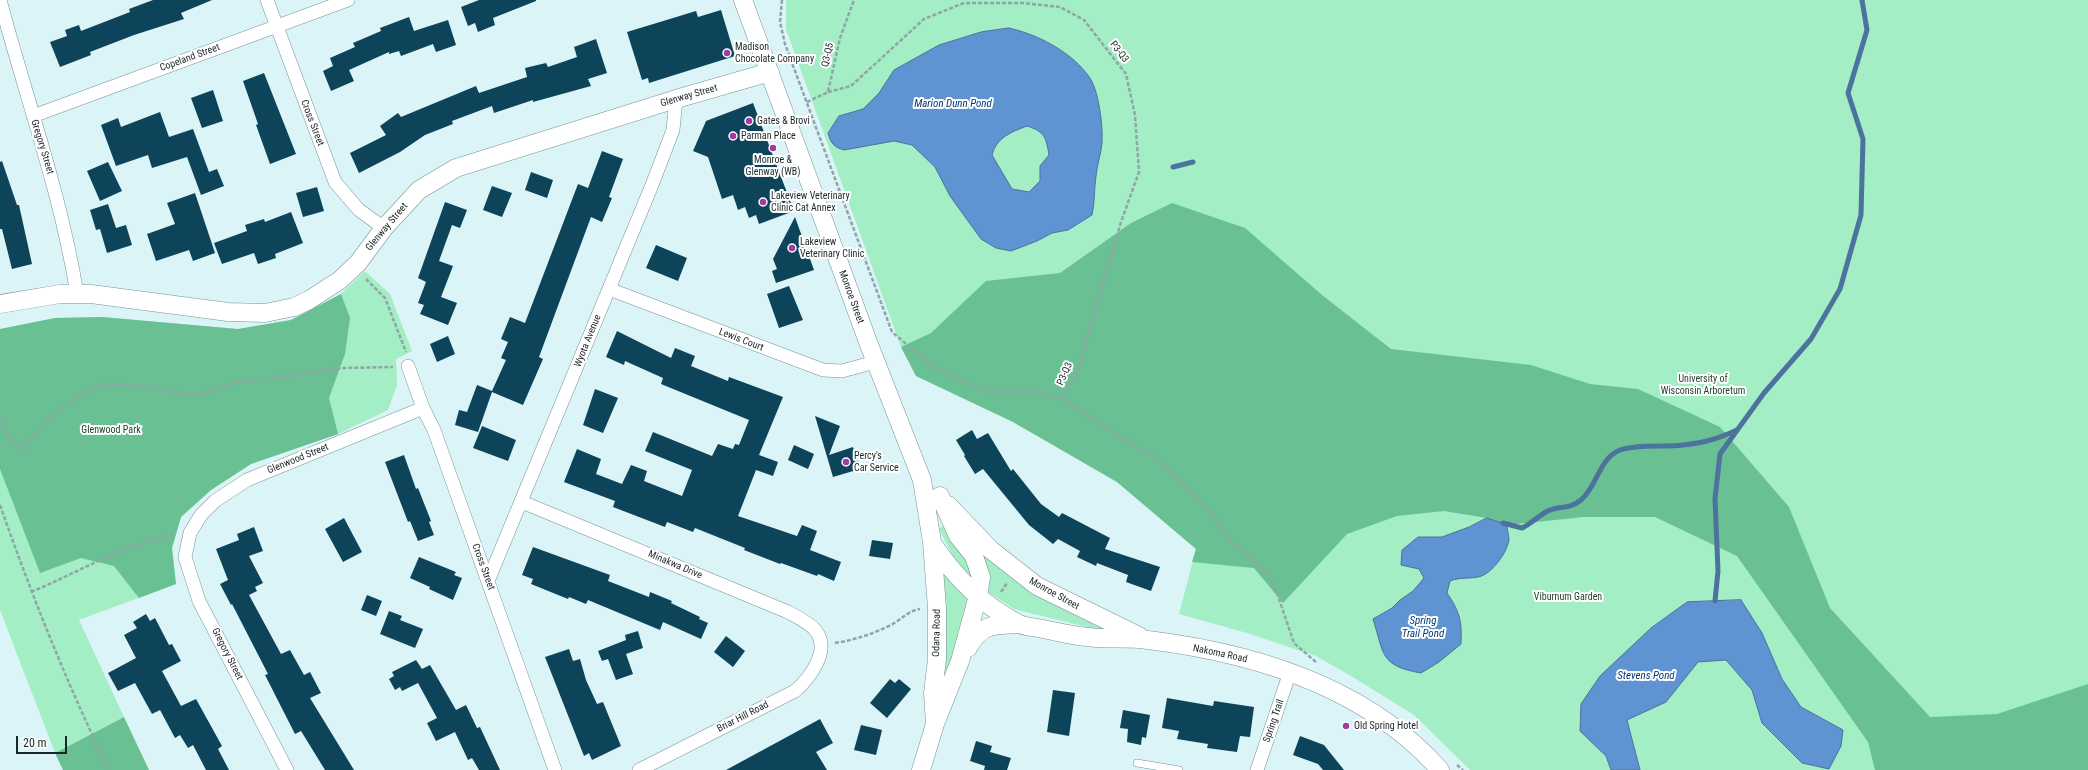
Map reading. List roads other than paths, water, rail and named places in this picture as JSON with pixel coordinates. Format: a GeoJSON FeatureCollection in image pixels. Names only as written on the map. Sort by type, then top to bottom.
{"type":"FeatureCollection","features":[{"type":"Feature","properties":{"kind":"main road","name":"Monroe Street"},"geometry":{"type":"LineString","coordinates":[[744,0],[875,362],[922,480],[932,542],[958,577],[978,596]]}},
{"type":"Feature","properties":{"kind":"main road","name":"Glenway Street"},"geometry":{"type":"LineString","coordinates":[[0,304],[60,294],[77,294],[96,295],[228,312],[265,313],[294,307],[309,300],[340,280],[358,263],[384,228],[419,190],[456,168],[676,99],[770,72]]}},
{"type":"Feature","properties":{"kind":"main road","name":"Monroe Street"},"geometry":{"type":"LineString","coordinates":[[922,480],[940,496],[991,550],[1036,586],[1147,639]]}},
{"type":"Feature","properties":{"kind":"main road","name":"Monroe Street"},"geometry":{"type":"LineString","coordinates":[[940,496],[958,536],[974,556],[978,565],[981,576],[978,596]]}},
{"type":"Feature","properties":{"kind":"main road","name":"Odana Road"},"geometry":{"type":"LineString","coordinates":[[932,542],[937,608],[937,659],[933,693],[935,724]]}},
{"type":"Feature","properties":{"kind":"main road","name":"Odana Road"},"geometry":{"type":"LineString","coordinates":[[921,770],[935,724],[960,661],[978,596]]}},
{"type":"Feature","properties":{"kind":"main road","name":"Nakoma Road"},"geometry":{"type":"LineString","coordinates":[[978,596],[990,607],[1018,624],[1088,637],[1147,639],[1241,657],[1290,672],[1336,692],[1364,708],[1404,736],[1440,770]]}},
{"type":"Feature","properties":{"kind":"main road"},"geometry":{"type":"LineString","coordinates":[[960,661],[980,631],[993,626],[1018,624]]}},
{"type":"Feature","properties":{"kind":"street","name":"Gregory Street"},"geometry":{"type":"LineString","coordinates":[[0,0],[50,172],[70,250],[77,294]]}},
{"type":"Feature","properties":{"kind":"street","name":"Cross Street"},"geometry":{"type":"LineString","coordinates":[[267,0],[335,182],[360,210],[384,228]]}},
{"type":"Feature","properties":{"kind":"street","name":"Copeland Street"},"geometry":{"type":"LineString","coordinates":[[33,116],[348,0]]}},
{"type":"Feature","properties":{"kind":"street","name":"Wyota Avenue"},"geometry":{"type":"LineString","coordinates":[[488,581],[522,502],[673,130],[676,99]]}},
{"type":"Feature","properties":{"kind":"street","name":"Lewis Court"},"geometry":{"type":"LineString","coordinates":[[609,289],[823,370],[842,371],[875,362]]}},
{"type":"Feature","properties":{"kind":"street","name":"Cross Street"},"geometry":{"type":"LineString","coordinates":[[408,366],[423,408],[434,430],[555,770]]}},
{"type":"Feature","properties":{"kind":"street","name":"Glenwood Street"},"geometry":{"type":"LineString","coordinates":[[190,533],[201,515],[210,506],[247,480],[423,408]]}},
{"type":"Feature","properties":{"kind":"street","name":"Minakwa Drive"},"geometry":{"type":"LineString","coordinates":[[522,502],[788,612],[813,628],[820,642]]}},
{"type":"Feature","properties":{"kind":"street","name":"Gregory Street"},"geometry":{"type":"LineString","coordinates":[[190,533],[185,557],[199,601],[287,770]]}},
{"type":"Feature","properties":{"kind":"street","name":"Briar Hill Road"},"geometry":{"type":"LineString","coordinates":[[639,770],[795,692],[804,683],[819,658],[820,642]]}},
{"type":"Feature","properties":{"kind":"street","name":"Spring Trail"},"geometry":{"type":"LineString","coordinates":[[1257,770],[1290,672]]}},
{"type":"Feature","properties":{"kind":"lane"},"geometry":{"type":"LineString","coordinates":[[1137,763],[1179,770]]}},
{"type":"Feature","properties":{"kind":"water","name":"Marion Dunn Pond"},"geometry":{"type":"Polygon","coordinates":[[[1009,28],[1032,35],[1054,46],[1074,60],[1090,78],[1096,92],[1100,109],[1102,143],[1095,181],[1092,215],[1068,230],[1052,233],[1037,241],[1011,251],[996,248],[981,239],[950,196],[935,167],[912,145],[894,141],[844,150],[833,144],[828,133],[839,116],[863,109],[879,93],[894,70],[939,45],[981,32],[1009,28]],[[1027,126],[1010,133],[997,144],[994,149],[992,155],[1012,189],[1029,192],[1040,181],[1040,166],[1049,155],[1044,136],[1033,128],[1027,126]]]}},
{"type":"Feature","properties":{"kind":"water","name":"Spring Trail Pond"},"geometry":{"type":"Polygon","coordinates":[[[1487,518],[1507,525],[1509,540],[1508,545],[1498,563],[1488,572],[1478,577],[1450,581],[1447,593],[1455,606],[1459,617],[1461,644],[1439,662],[1421,673],[1398,667],[1391,662],[1382,650],[1373,619],[1392,608],[1413,591],[1424,578],[1419,569],[1401,565],[1402,550],[1418,537],[1442,537],[1469,527],[1487,518]]]}},
{"type":"Feature","properties":{"kind":"water","name":"Stevens Pond"},"geometry":{"type":"Polygon","coordinates":[[[1741,600],[1762,633],[1782,679],[1801,707],[1843,730],[1841,746],[1829,769],[1802,763],[1762,723],[1752,690],[1726,660],[1698,662],[1666,702],[1627,720],[1640,770],[1611,770],[1606,756],[1580,731],[1581,704],[1600,676],[1651,628],[1687,602],[1741,600]]]}},
{"type":"Feature","properties":{"kind":"waterway"},"geometry":{"type":"LineString","coordinates":[[1715,601],[1718,571],[1715,499],[1720,454],[1764,393],[1811,339],[1840,289],[1861,215],[1863,139],[1848,93],[1867,30],[1862,0]]}},
{"type":"Feature","properties":{"kind":"waterway"},"geometry":{"type":"LineString","coordinates":[[1173,167],[1193,162]]}},
{"type":"Feature","properties":{"kind":"waterway"},"geometry":{"type":"LineString","coordinates":[[1503,523],[1522,528],[1547,511],[1577,503],[1591,488],[1607,459],[1620,450],[1626,448],[1651,446],[1687,445],[1712,440],[1737,430]]}},
{"type":"Feature","properties":{"kind":"place","name":"Madison Chocolate Company"},"geometry":{"type":"Point","coordinates":[727,53]}},
{"type":"Feature","properties":{"kind":"place","name":"Gates & Brovi"},"geometry":{"type":"Point","coordinates":[749,121]}},
{"type":"Feature","properties":{"kind":"place","name":"Parman Place"},"geometry":{"type":"Point","coordinates":[733,136]}},
{"type":"Feature","properties":{"kind":"place","name":"Monroe & Glenway (WB)"},"geometry":{"type":"Point","coordinates":[773,148]}},
{"type":"Feature","properties":{"kind":"place","name":"Lakeview Veterinary Clinic Cat Annex"},"geometry":{"type":"Point","coordinates":[763,202]}},
{"type":"Feature","properties":{"kind":"place","name":"Lakeview Veterinary Clinic"},"geometry":{"type":"Point","coordinates":[792,248]}},
{"type":"Feature","properties":{"kind":"place","name":"Percy's Car Service"},"geometry":{"type":"Point","coordinates":[846,462]}},
{"type":"Feature","properties":{"kind":"place","name":"Old Spring Hotel"},"geometry":{"type":"Point","coordinates":[1346,726]}},
{"type":"Feature","properties":{"kind":"park label","name":"University of Wisconsin Arboretum"},"geometry":{"type":"Point","coordinates":[1703,384]}},
{"type":"Feature","properties":{"kind":"park label","name":"Glenwood Park"},"geometry":{"type":"Point","coordinates":[111,430]}},
{"type":"Feature","properties":{"kind":"park label","name":"Viburnum Garden"},"geometry":{"type":"Point","coordinates":[1568,597]}}]}
